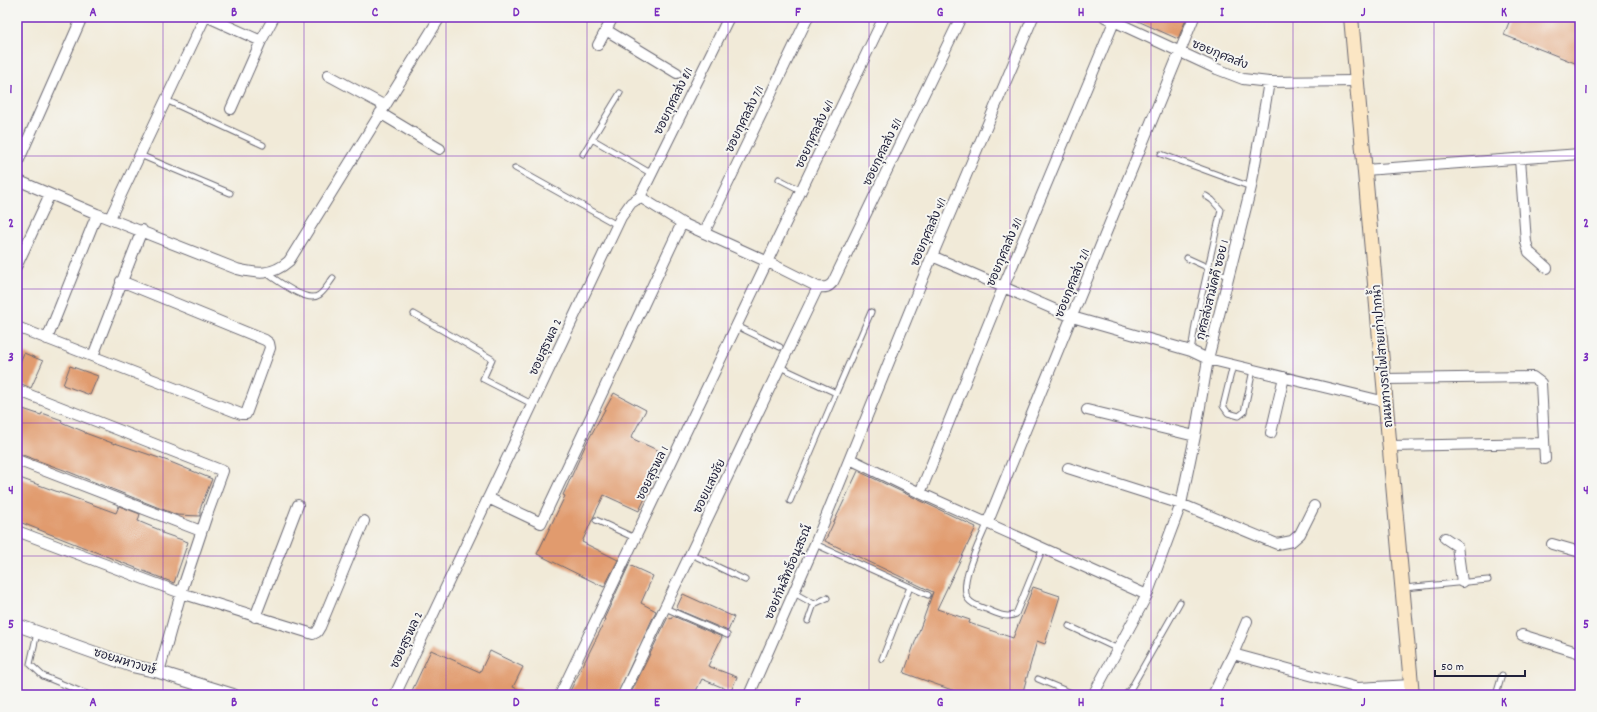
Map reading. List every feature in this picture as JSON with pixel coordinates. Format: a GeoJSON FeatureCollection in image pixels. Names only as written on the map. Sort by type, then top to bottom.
{"type":"FeatureCollection","features":[{"type":"Feature","properties":{"kind":"main road","name":"ถนนทางรถไฟสายเก่าปากน้ำ"},"geometry":{"type":"LineString","coordinates":[[1350,17],[1412,690]]}},
{"type":"Feature","properties":{"kind":"street"},"geometry":{"type":"LineString","coordinates":[[17,164],[82,17]]}},
{"type":"Feature","properties":{"kind":"street"},"geometry":{"type":"LineString","coordinates":[[110,218],[206,17],[261,41]]}},
{"type":"Feature","properties":{"kind":"street"},"geometry":{"type":"LineString","coordinates":[[231,109],[261,41],[274,17]]}},
{"type":"Feature","properties":{"kind":"street"},"geometry":{"type":"LineString","coordinates":[[17,180],[97,214],[142,230],[237,269],[257,274],[282,268],[289,261],[440,17]]}},
{"type":"Feature","properties":{"kind":"street"},"geometry":{"type":"LineString","coordinates":[[598,45],[613,17]]}},
{"type":"Feature","properties":{"kind":"street","name":"ซอยกุศลส่ง 8/1"},"geometry":{"type":"LineString","coordinates":[[640,197],[729,17]]}},
{"type":"Feature","properties":{"kind":"street","name":"ซอยกุศลส่ง 7/1"},"geometry":{"type":"LineString","coordinates":[[704,233],[808,17]]}},
{"type":"Feature","properties":{"kind":"street","name":"ซอยกุศลส่ง 6/1"},"geometry":{"type":"LineString","coordinates":[[768,262],[884,17]]}},
{"type":"Feature","properties":{"kind":"street","name":"ซอยกุศลส่ง 5/1"},"geometry":{"type":"LineString","coordinates":[[818,287],[829,287],[834,282],[961,17]]}},
{"type":"Feature","properties":{"kind":"street","name":"ซอยกุศลส่ง 4/1"},"geometry":{"type":"LineString","coordinates":[[850,459],[932,256],[1033,17]]}},
{"type":"Feature","properties":{"kind":"street","name":"ซอยกุศลส่ง"},"geometry":{"type":"LineString","coordinates":[[1105,17],[1115,19],[1180,52],[1243,79],[1269,82],[1356,81]]}},
{"type":"Feature","properties":{"kind":"street","name":"ซอยกุศลส่ง 2/1"},"geometry":{"type":"LineString","coordinates":[[987,524],[1194,17]]}},
{"type":"Feature","properties":{"kind":"street","name":"ซอยกุศลส่ง 3/1"},"geometry":{"type":"LineString","coordinates":[[920,493],[1003,288],[1115,19]]}},
{"type":"Feature","properties":{"kind":"street"},"geometry":{"type":"LineString","coordinates":[[606,30],[677,73]]}},
{"type":"Feature","properties":{"kind":"street"},"geometry":{"type":"LineString","coordinates":[[328,75],[383,110],[440,150]]}},
{"type":"Feature","properties":{"kind":"street","name":"กุศลส่งสามัคคี ซอย 1"},"geometry":{"type":"LineString","coordinates":[[1093,695],[1147,595],[1181,504],[1195,436],[1208,359],[1251,187],[1269,82]]}},
{"type":"Feature","properties":{"kind":"street"},"geometry":{"type":"LineString","coordinates":[[1365,170],[1580,154]]}},
{"type":"Feature","properties":{"kind":"street"},"geometry":{"type":"LineString","coordinates":[[1520,159],[1526,242],[1530,252],[1547,268]]}},
{"type":"Feature","properties":{"kind":"street"},"geometry":{"type":"LineString","coordinates":[[17,265],[50,194]]}},
{"type":"Feature","properties":{"kind":"street"},"geometry":{"type":"LineString","coordinates":[[640,197],[682,223],[768,262],[818,287]]}},
{"type":"Feature","properties":{"kind":"street","name":"ซอยสุรพล 2"},"geometry":{"type":"LineString","coordinates":[[395,695],[617,225],[631,203],[640,197]]}},
{"type":"Feature","properties":{"kind":"street"},"geometry":{"type":"LineString","coordinates":[[47,339],[97,214]]}},
{"type":"Feature","properties":{"kind":"street"},"geometry":{"type":"LineString","coordinates":[[488,498],[541,523],[682,223]]}},
{"type":"Feature","properties":{"kind":"street"},"geometry":{"type":"LineString","coordinates":[[93,356],[142,230]]}},
{"type":"Feature","properties":{"kind":"street"},"geometry":{"type":"LineString","coordinates":[[932,256],[1072,317],[1191,351],[1208,359],[1386,402]]}},
{"type":"Feature","properties":{"kind":"street","name":"ซอยสุรพล 1"},"geometry":{"type":"LineString","coordinates":[[560,695],[768,262]]}},
{"type":"Feature","properties":{"kind":"street"},"geometry":{"type":"LineString","coordinates":[[17,327],[241,414],[246,414],[270,348],[269,344],[265,340],[121,282]]}},
{"type":"Feature","properties":{"kind":"street","name":"ซอยแสงชัย"},"geometry":{"type":"LineString","coordinates":[[623,695],[818,287]]}},
{"type":"Feature","properties":{"kind":"street"},"geometry":{"type":"LineString","coordinates":[[1271,433],[1284,377]]}},
{"type":"Feature","properties":{"kind":"street"},"geometry":{"type":"LineString","coordinates":[[1384,379],[1533,377],[1541,383],[1545,460]]}},
{"type":"Feature","properties":{"kind":"street"},"geometry":{"type":"LineString","coordinates":[[17,390],[224,471],[201,531],[181,593],[159,672]]}},
{"type":"Feature","properties":{"kind":"street"},"geometry":{"type":"LineString","coordinates":[[1087,410],[1195,436]]}},
{"type":"Feature","properties":{"kind":"street"},"geometry":{"type":"LineString","coordinates":[[1390,446],[1544,442]]}},
{"type":"Feature","properties":{"kind":"street"},"geometry":{"type":"LineString","coordinates":[[850,459],[987,524],[1147,595]]}},
{"type":"Feature","properties":{"kind":"street","name":"ซอยกันสิทธ์อนุสรณ์"},"geometry":{"type":"LineString","coordinates":[[749,695],[815,544],[850,459]]}},
{"type":"Feature","properties":{"kind":"street"},"geometry":{"type":"LineString","coordinates":[[17,460],[201,531]]}},
{"type":"Feature","properties":{"kind":"street"},"geometry":{"type":"LineString","coordinates":[[1068,468],[1181,504],[1277,544],[1292,541],[1300,534],[1314,506]]}},
{"type":"Feature","properties":{"kind":"street"},"geometry":{"type":"LineString","coordinates":[[255,617],[298,505]]}},
{"type":"Feature","properties":{"kind":"street"},"geometry":{"type":"LineString","coordinates":[[17,530],[181,593],[305,633],[313,634],[317,632],[320,627],[364,521]]}},
{"type":"Feature","properties":{"kind":"street"},"geometry":{"type":"LineString","coordinates":[[1446,538],[1457,546],[1462,582]]}},
{"type":"Feature","properties":{"kind":"street"},"geometry":{"type":"LineString","coordinates":[[1552,544],[1580,552]]}},
{"type":"Feature","properties":{"kind":"street"},"geometry":{"type":"LineString","coordinates":[[1213,695],[1247,621]]}},
{"type":"Feature","properties":{"kind":"street","name":"ซอยมหาวงษ์"},"geometry":{"type":"LineString","coordinates":[[17,625],[132,666],[159,672],[233,695]]}},
{"type":"Feature","properties":{"kind":"street"},"geometry":{"type":"LineString","coordinates":[[1522,635],[1580,653]]}},
{"type":"Feature","properties":{"kind":"street"},"geometry":{"type":"LineString","coordinates":[[1233,654],[1358,688],[1412,690]]}},
{"type":"Feature","properties":{"kind":"lane"},"geometry":{"type":"LineString","coordinates":[[583,154],[620,93]]}},
{"type":"Feature","properties":{"kind":"lane"},"geometry":{"type":"LineString","coordinates":[[166,100],[263,145]]}},
{"type":"Feature","properties":{"kind":"lane"},"geometry":{"type":"LineString","coordinates":[[592,138],[652,174]]}},
{"type":"Feature","properties":{"kind":"lane"},"geometry":{"type":"LineString","coordinates":[[1161,154],[1251,187]]}},
{"type":"Feature","properties":{"kind":"lane"},"geometry":{"type":"LineString","coordinates":[[140,155],[230,193]]}},
{"type":"Feature","properties":{"kind":"lane"},"geometry":{"type":"LineString","coordinates":[[515,168],[617,225]]}},
{"type":"Feature","properties":{"kind":"lane"},"geometry":{"type":"LineString","coordinates":[[779,179],[802,190]]}},
{"type":"Feature","properties":{"kind":"lane"},"geometry":{"type":"LineString","coordinates":[[1191,351],[1195,325],[1221,210],[1206,196]]}},
{"type":"Feature","properties":{"kind":"lane"},"geometry":{"type":"LineString","coordinates":[[1187,258],[1229,277]]}},
{"type":"Feature","properties":{"kind":"lane"},"geometry":{"type":"LineString","coordinates":[[265,272],[290,288],[314,298],[321,294],[333,278]]}},
{"type":"Feature","properties":{"kind":"lane"},"geometry":{"type":"LineString","coordinates":[[790,501],[871,312]]}},
{"type":"Feature","properties":{"kind":"lane"},"geometry":{"type":"LineString","coordinates":[[414,314],[492,359],[483,379],[532,404]]}},
{"type":"Feature","properties":{"kind":"lane"},"geometry":{"type":"LineString","coordinates":[[737,326],[780,347]]}},
{"type":"Feature","properties":{"kind":"lane"},"geometry":{"type":"LineString","coordinates":[[1233,365],[1223,406],[1228,413],[1239,416],[1244,412],[1253,370]]}},
{"type":"Feature","properties":{"kind":"lane"},"geometry":{"type":"LineString","coordinates":[[780,367],[836,393]]}},
{"type":"Feature","properties":{"kind":"lane"},"geometry":{"type":"LineString","coordinates":[[596,520],[635,538]]}},
{"type":"Feature","properties":{"kind":"lane"},"geometry":{"type":"LineString","coordinates":[[987,524],[970,565],[965,586],[968,600],[975,605],[1008,616],[1016,614],[1043,548]]}},
{"type":"Feature","properties":{"kind":"lane"},"geometry":{"type":"LineString","coordinates":[[815,544],[928,596]]}},
{"type":"Feature","properties":{"kind":"lane"},"geometry":{"type":"LineString","coordinates":[[691,554],[745,580]]}},
{"type":"Feature","properties":{"kind":"lane"},"geometry":{"type":"LineString","coordinates":[[1403,588],[1488,580]]}},
{"type":"Feature","properties":{"kind":"lane"},"geometry":{"type":"LineString","coordinates":[[882,659],[910,587]]}},
{"type":"Feature","properties":{"kind":"lane"},"geometry":{"type":"LineString","coordinates":[[794,593],[814,604]]}},
{"type":"Feature","properties":{"kind":"lane"},"geometry":{"type":"LineString","coordinates":[[808,621],[814,604],[828,598]]}},
{"type":"Feature","properties":{"kind":"lane"},"geometry":{"type":"LineString","coordinates":[[1125,695],[1130,690],[1180,602]]}},
{"type":"Feature","properties":{"kind":"lane"},"geometry":{"type":"LineString","coordinates":[[665,608],[727,635]]}},
{"type":"Feature","properties":{"kind":"lane"},"geometry":{"type":"LineString","coordinates":[[1069,626],[1118,649]]}},
{"type":"Feature","properties":{"kind":"lane"},"geometry":{"type":"LineString","coordinates":[[37,632],[30,664],[43,676],[89,695]]}},
{"type":"Feature","properties":{"kind":"lane"},"geometry":{"type":"LineString","coordinates":[[1496,695],[1502,675]]}},
{"type":"Feature","properties":{"kind":"lane"},"geometry":{"type":"LineString","coordinates":[[1038,679],[1076,695]]}},
{"type":"Feature","properties":{"kind":"building"},"geometry":{"type":"Polygon","coordinates":[[[1129,17],[1187,17],[1178,39],[1129,17]]]}},
{"type":"Feature","properties":{"kind":"building"},"geometry":{"type":"Polygon","coordinates":[[[1511,17],[1580,17],[1580,65],[1504,35],[1511,17]]]}},
{"type":"Feature","properties":{"kind":"building"},"geometry":{"type":"Polygon","coordinates":[[[24,353],[43,361],[31,388],[17,382],[17,369],[24,353]]]}},
{"type":"Feature","properties":{"kind":"building"},"geometry":{"type":"Polygon","coordinates":[[[70,366],[98,376],[90,395],[63,385],[70,366]]]}},
{"type":"Feature","properties":{"kind":"building"},"geometry":{"type":"Polygon","coordinates":[[[614,393],[646,410],[631,438],[666,454],[639,511],[604,495],[593,518],[582,542],[618,560],[604,587],[537,554],[565,496],[563,495],[586,444],[614,393]]]}},
{"type":"Feature","properties":{"kind":"building"},"geometry":{"type":"Polygon","coordinates":[[[17,407],[62,420],[61,422],[85,433],[168,461],[212,479],[200,509],[200,516],[177,515],[17,453],[17,407]]]}},
{"type":"Feature","properties":{"kind":"building"},"geometry":{"type":"Polygon","coordinates":[[[858,471],[976,527],[937,609],[970,620],[969,623],[1013,638],[1033,587],[1060,596],[1045,644],[1037,641],[1022,695],[966,695],[904,673],[933,592],[825,541],[858,471]]]}},
{"type":"Feature","properties":{"kind":"building"},"geometry":{"type":"Polygon","coordinates":[[[17,477],[116,513],[119,506],[140,514],[138,521],[162,531],[162,533],[188,542],[174,583],[17,521],[17,477]]]}},
{"type":"Feature","properties":{"kind":"building"},"geometry":{"type":"Polygon","coordinates":[[[629,565],[653,576],[641,603],[656,611],[617,695],[568,695],[606,619],[604,619],[629,565]]]}},
{"type":"Feature","properties":{"kind":"building"},"geometry":{"type":"Polygon","coordinates":[[[683,594],[734,617],[728,631],[676,609],[683,594]]]}},
{"type":"Feature","properties":{"kind":"building"},"geometry":{"type":"Polygon","coordinates":[[[673,616],[722,637],[708,666],[737,677],[731,691],[702,679],[694,695],[630,695],[668,617],[671,619],[673,616]]]}},
{"type":"Feature","properties":{"kind":"building"},"geometry":{"type":"Polygon","coordinates":[[[431,650],[480,672],[490,651],[523,667],[513,687],[532,695],[410,695],[431,650]]]}}]}
